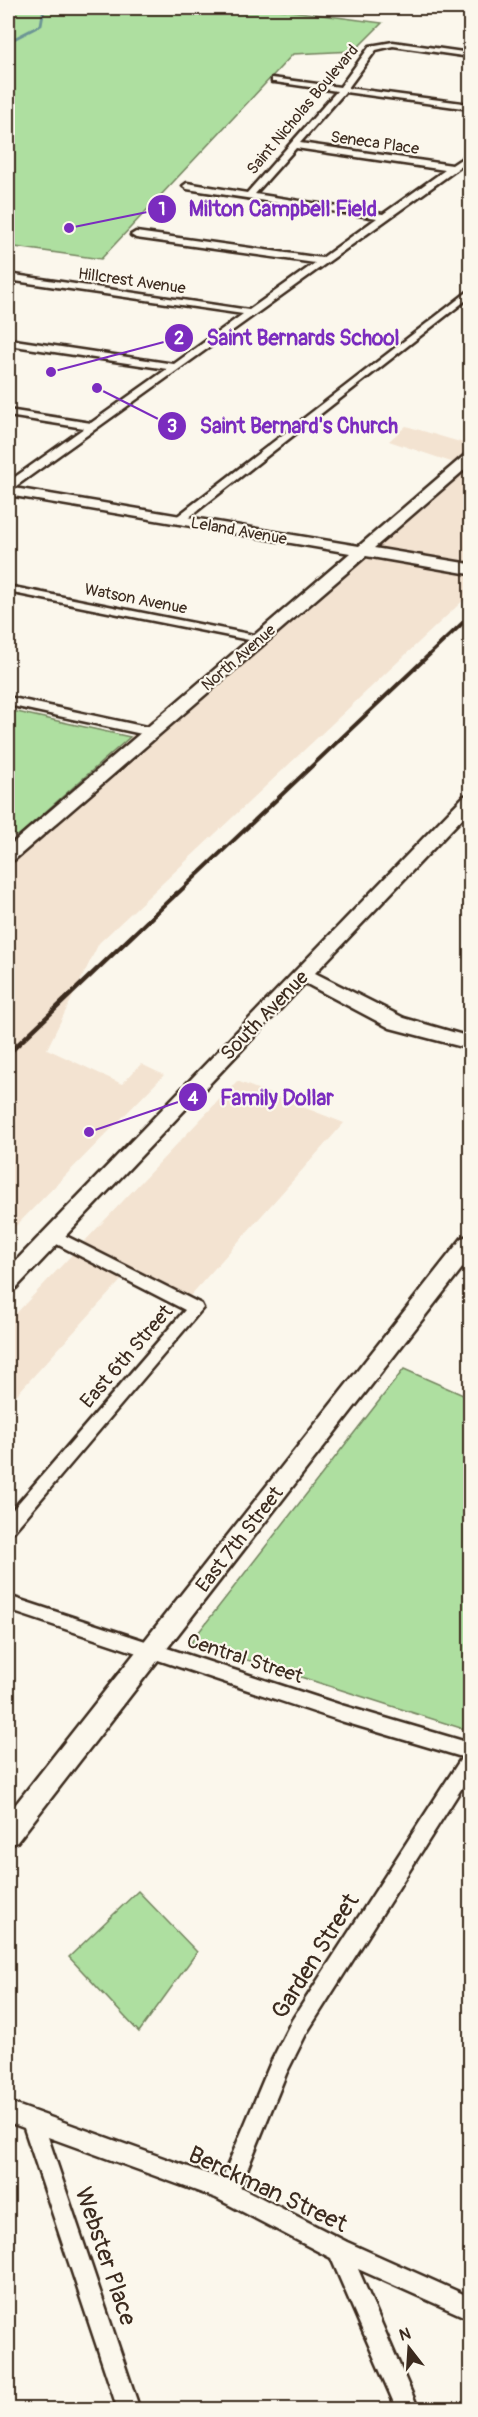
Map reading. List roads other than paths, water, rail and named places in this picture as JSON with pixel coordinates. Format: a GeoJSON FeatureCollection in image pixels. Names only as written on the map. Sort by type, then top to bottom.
{"type":"FeatureCollection","features":[{"type":"Feature","properties":{"kind":"street"},"geometry":{"type":"LineString","coordinates":[[452,8],[471,10]]}},
{"type":"Feature","properties":{"kind":"street","name":"Saint Nicholas Boulevard"},"geometry":{"type":"LineString","coordinates":[[249,196],[342,90],[373,48],[393,44],[471,55]]}},
{"type":"Feature","properties":{"kind":"street"},"geometry":{"type":"LineString","coordinates":[[275,80],[471,107]]}},
{"type":"Feature","properties":{"kind":"street","name":"Seneca Place"},"geometry":{"type":"LineString","coordinates":[[293,145],[453,168]]}},
{"type":"Feature","properties":{"kind":"street"},"geometry":{"type":"LineString","coordinates":[[8,489],[471,156]]}},
{"type":"Feature","properties":{"kind":"street"},"geometry":{"type":"LineString","coordinates":[[187,186],[385,217]]}},
{"type":"Feature","properties":{"kind":"street"},"geometry":{"type":"LineString","coordinates":[[136,235],[324,261]]}},
{"type":"Feature","properties":{"kind":"street","name":"Hillcrest Avenue"},"geometry":{"type":"LineString","coordinates":[[8,277],[252,313]]}},
{"type":"Feature","properties":{"kind":"street"},"geometry":{"type":"LineString","coordinates":[[179,520],[471,293]]}},
{"type":"Feature","properties":{"kind":"street"},"geometry":{"type":"LineString","coordinates":[[8,342],[175,367]]}},
{"type":"Feature","properties":{"kind":"street"},"geometry":{"type":"LineString","coordinates":[[8,412],[93,426]]}},
{"type":"Feature","properties":{"kind":"street","name":"North Avenue"},"geometry":{"type":"LineString","coordinates":[[11,849],[471,458]]}},
{"type":"Feature","properties":{"kind":"street","name":"Leland Avenue"},"geometry":{"type":"LineString","coordinates":[[8,489],[471,569]]}},
{"type":"Feature","properties":{"kind":"street","name":"Watson Avenue"},"geometry":{"type":"LineString","coordinates":[[8,589],[259,639]]}},
{"type":"Feature","properties":{"kind":"street"},"geometry":{"type":"LineString","coordinates":[[8,701],[151,732]]}},
{"type":"Feature","properties":{"kind":"street","name":"South Avenue"},"geometry":{"type":"LineString","coordinates":[[8,1282],[471,800]]}},
{"type":"Feature","properties":{"kind":"street"},"geometry":{"type":"LineString","coordinates":[[303,974],[398,1023],[471,1043]]}},
{"type":"Feature","properties":{"kind":"street","name":"East 6th Street"},"geometry":{"type":"LineString","coordinates":[[8,1526],[195,1308],[52,1235]]}},
{"type":"Feature","properties":{"kind":"street","name":"East 7th Street"},"geometry":{"type":"LineString","coordinates":[[8,1834],[471,1243]]}},
{"type":"Feature","properties":{"kind":"street","name":"Central Street"},"geometry":{"type":"LineString","coordinates":[[8,1603],[341,1713],[471,1751]]}},
{"type":"Feature","properties":{"kind":"street","name":"Garden Street"},"geometry":{"type":"LineString","coordinates":[[228,2193],[278,2069],[299,2027],[471,1760]]}},
{"type":"Feature","properties":{"kind":"street","name":"Berckman Street"},"geometry":{"type":"LineString","coordinates":[[8,2112],[228,2193],[339,2250],[471,2308]]}},
{"type":"Feature","properties":{"kind":"street","name":"Webster Place"},"geometry":{"type":"LineString","coordinates":[[32,2120],[129,2409]]}},
{"type":"Feature","properties":{"kind":"street"},"geometry":{"type":"LineString","coordinates":[[339,2250],[408,2409]]}},
{"type":"Feature","properties":{"kind":"waterway"},"geometry":{"type":"LineString","coordinates":[[8,42],[41,25],[44,8]]}},
{"type":"Feature","properties":{"kind":"railway"},"geometry":{"type":"LineString","coordinates":[[176,895],[470,616]]}},
{"type":"Feature","properties":{"kind":"railway"},"geometry":{"type":"LineString","coordinates":[[8,1054],[177,893]]}},
{"type":"Feature","properties":{"kind":"place","name":"Milton Campbell Field"},"geometry":{"type":"Point","coordinates":[69,228]}},
{"type":"Feature","properties":{"kind":"place","name":"Saint Bernards School"},"geometry":{"type":"Point","coordinates":[51,372]}},
{"type":"Feature","properties":{"kind":"place","name":"Saint Bernard's Church"},"geometry":{"type":"Point","coordinates":[97,388]}},
{"type":"Feature","properties":{"kind":"place","name":"Family Dollar"},"geometry":{"type":"Point","coordinates":[89,1132]}}]}
